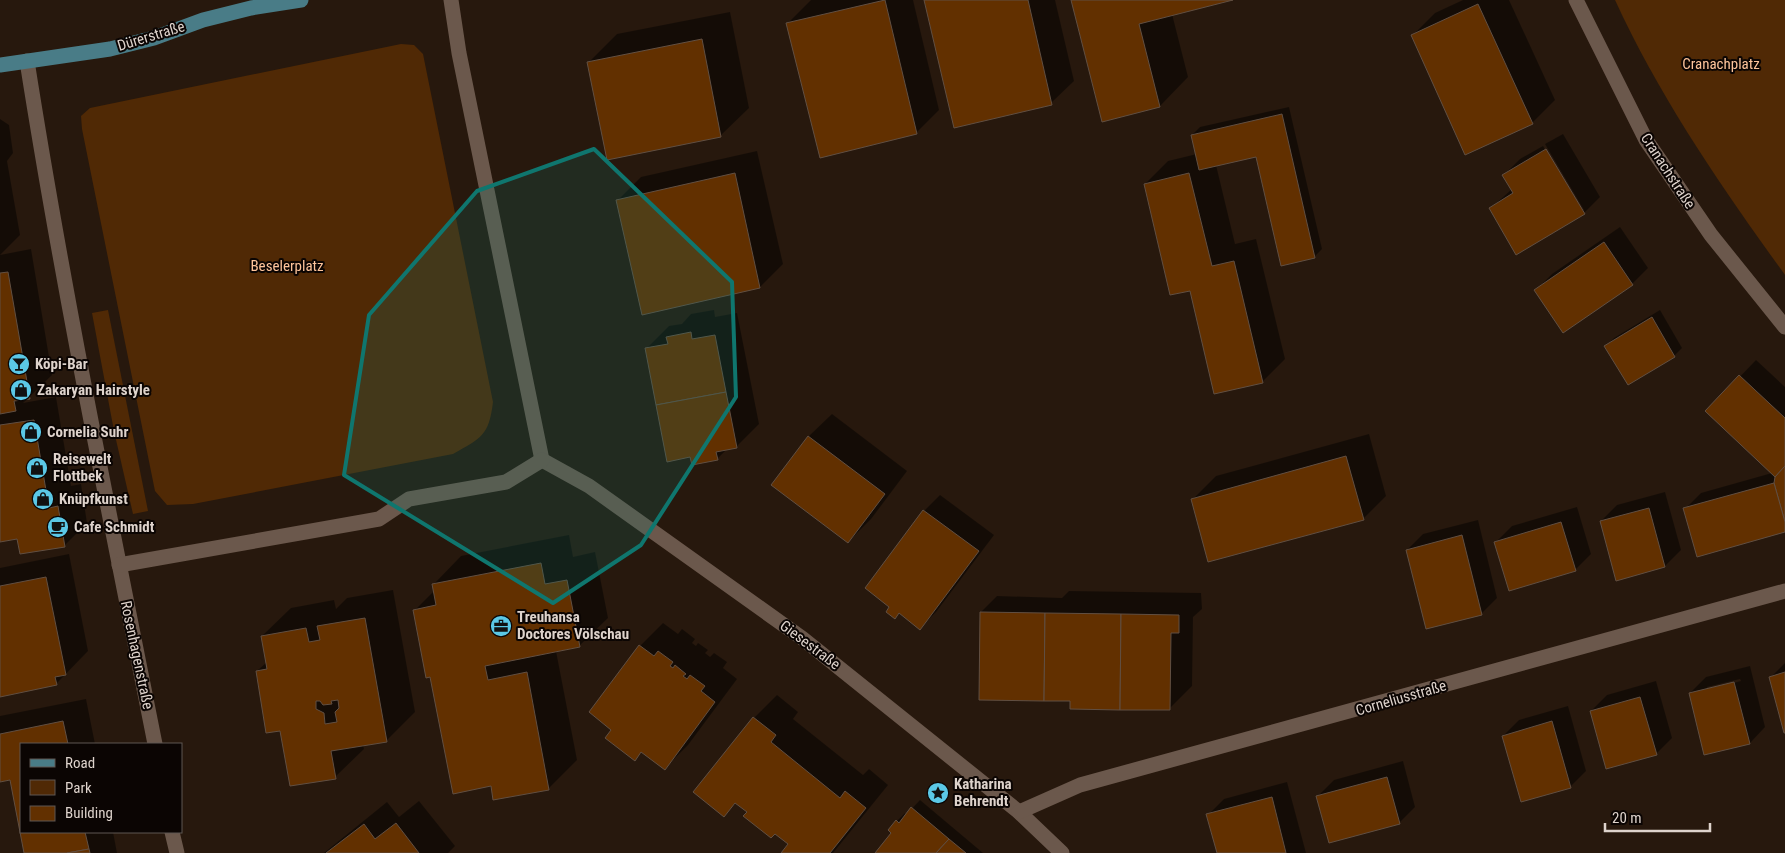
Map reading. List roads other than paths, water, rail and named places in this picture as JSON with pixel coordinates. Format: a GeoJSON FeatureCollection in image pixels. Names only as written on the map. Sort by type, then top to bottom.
{"type":"FeatureCollection","features":[{"type":"Feature","properties":{"kind":"main road","name":"Dürerstraße"},"geometry":{"type":"LineString","coordinates":[[0,65],[110,49],[154,38],[203,20],[251,8],[301,0]]}},
{"type":"Feature","properties":{"kind":"street"},"geometry":{"type":"LineString","coordinates":[[27,61],[55,224],[120,565],[378,519],[409,500],[506,482],[542,460],[459,54],[451,0]]}},
{"type":"Feature","properties":{"kind":"street","name":"Cranachstraße"},"geometry":{"type":"LineString","coordinates":[[1576,0],[1646,140],[1711,235],[1785,327]]}},
{"type":"Feature","properties":{"kind":"street","name":"Giesestraße"},"geometry":{"type":"LineString","coordinates":[[542,460],[589,486],[802,638],[1019,812],[1062,853]]}},
{"type":"Feature","properties":{"kind":"street","name":"Rosenhagenstraße"},"geometry":{"type":"LineString","coordinates":[[120,565],[155,743]]}},
{"type":"Feature","properties":{"kind":"street","name":"Corneliusstraße"},"geometry":{"type":"LineString","coordinates":[[1019,812],[1080,786],[1785,591]]}},
{"type":"Feature","properties":{"kind":"street"},"geometry":{"type":"LineString","coordinates":[[172,833],[177,853]]}},
{"type":"Feature","properties":{"kind":"place","name":"Köpi-Bar"},"geometry":{"type":"Point","coordinates":[19,364]}},
{"type":"Feature","properties":{"kind":"place","name":"Zakaryan Hairstyle"},"geometry":{"type":"Point","coordinates":[21,390]}},
{"type":"Feature","properties":{"kind":"place","name":"Cornelia Suhr"},"geometry":{"type":"Point","coordinates":[31,432]}},
{"type":"Feature","properties":{"kind":"place","name":"Reisewelt Flottbek"},"geometry":{"type":"Point","coordinates":[37,468]}},
{"type":"Feature","properties":{"kind":"place","name":"Knüpfkunst"},"geometry":{"type":"Point","coordinates":[43,499]}},
{"type":"Feature","properties":{"kind":"place","name":"Cafe Schmidt"},"geometry":{"type":"Point","coordinates":[58,527]}},
{"type":"Feature","properties":{"kind":"place","name":"Treuhansa Doctores Völschau"},"geometry":{"type":"Point","coordinates":[501,626]}},
{"type":"Feature","properties":{"kind":"place","name":"Katharina Behrendt"},"geometry":{"type":"Point","coordinates":[938,793]}},
{"type":"Feature","properties":{"kind":"park label","name":"Cranachplatz"},"geometry":{"type":"Point","coordinates":[1721,64]}},
{"type":"Feature","properties":{"kind":"park label","name":"Beselerplatz"},"geometry":{"type":"Point","coordinates":[287,266]}}]}
